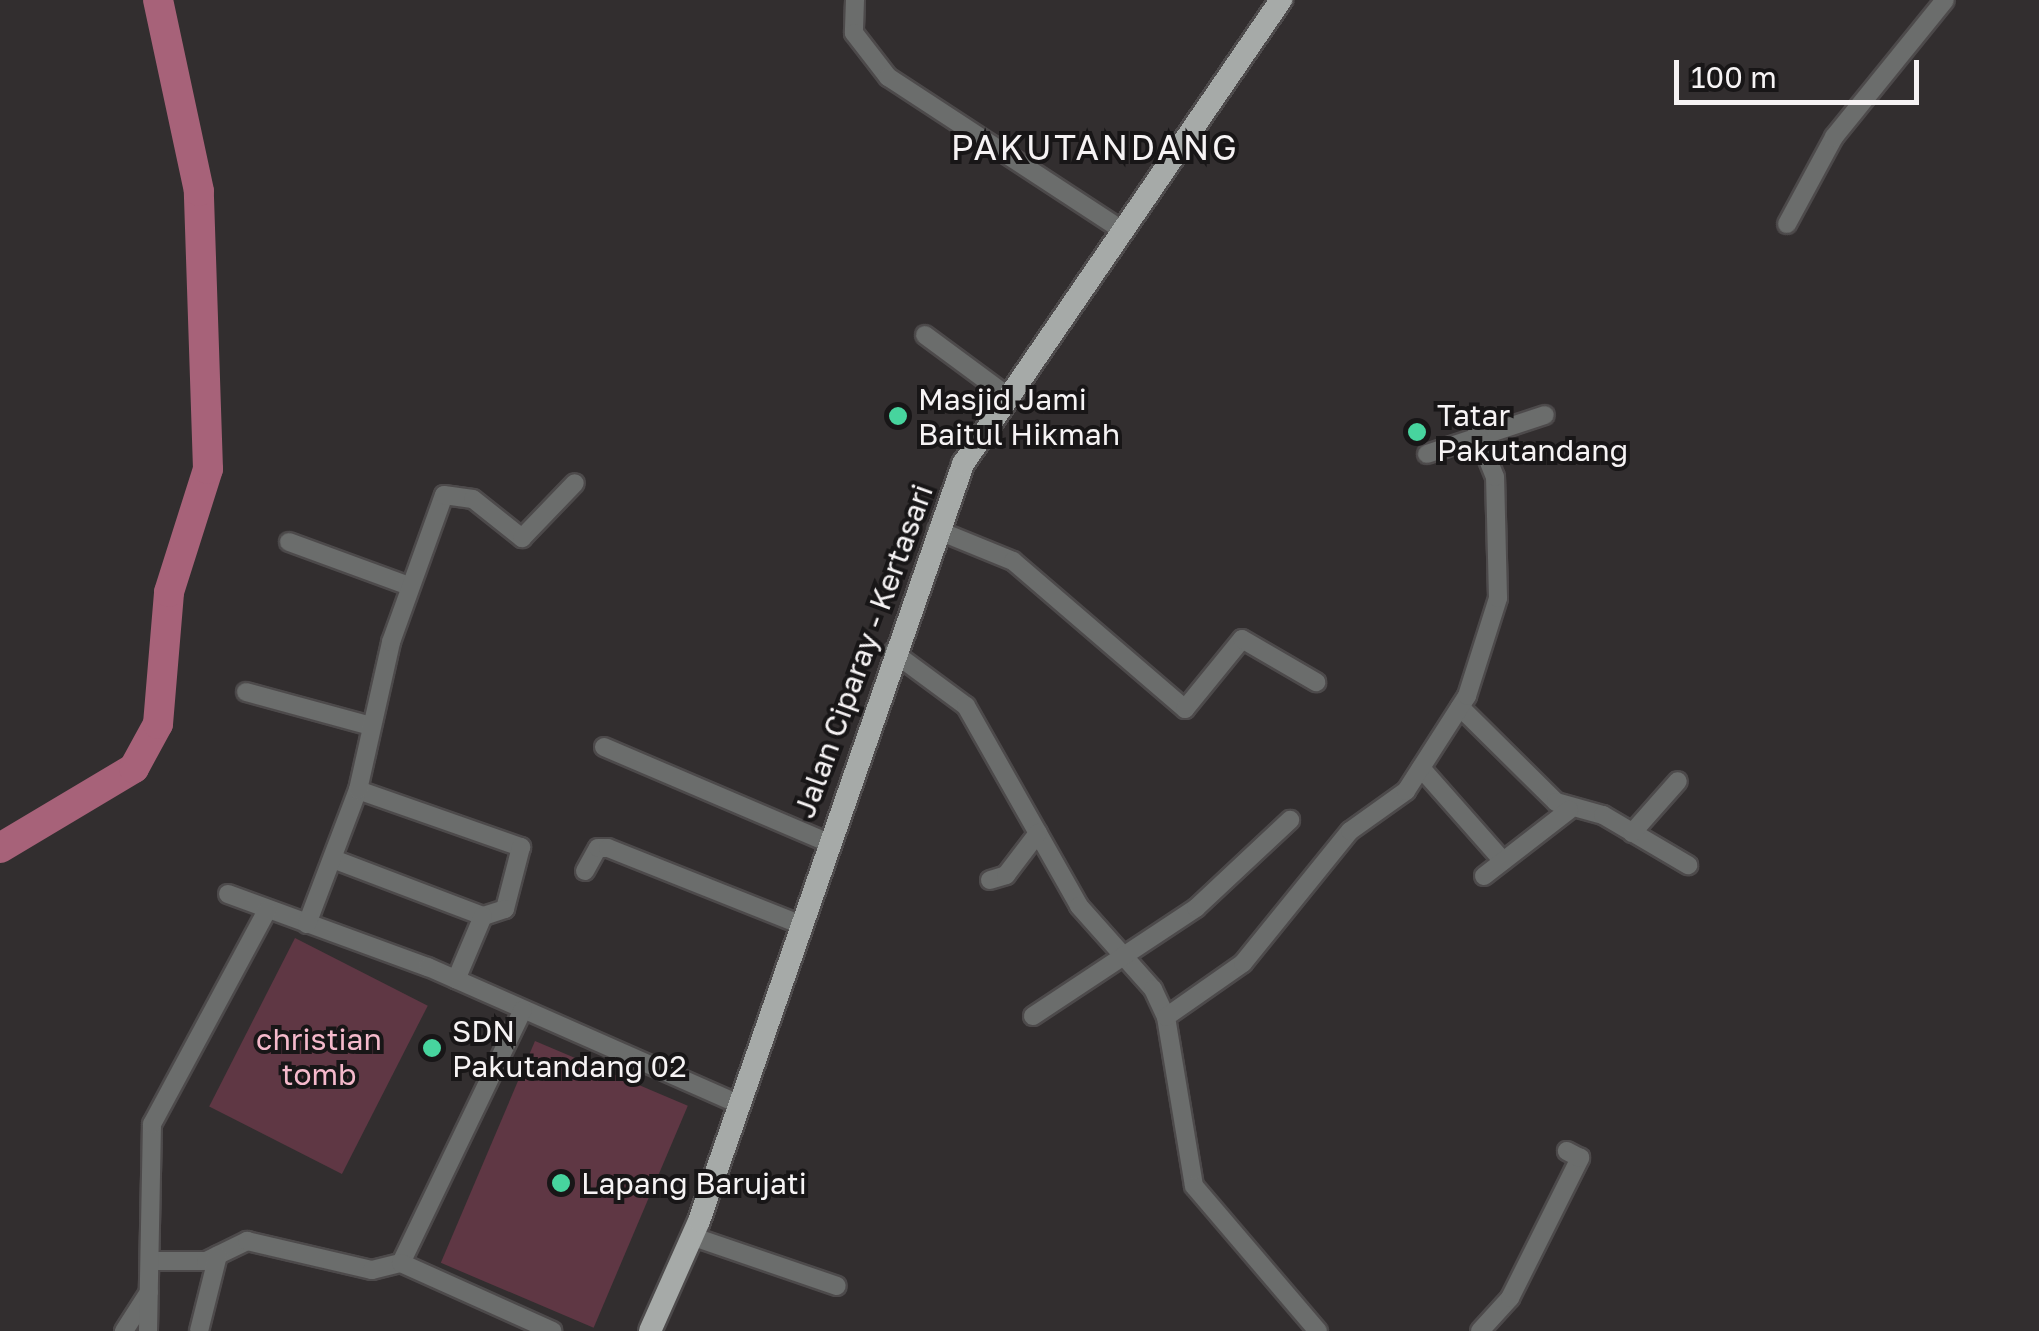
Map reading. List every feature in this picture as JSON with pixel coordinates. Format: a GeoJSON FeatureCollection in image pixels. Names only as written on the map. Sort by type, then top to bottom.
{"type":"FeatureCollection","features":[{"type":"Feature","properties":{"kind":"main road","name":"Jalan Ciparay - Kertasari"},"geometry":{"type":"LineString","coordinates":[[650,1331],[691,1236],[937,530],[1006,396],[1282,0]]}},
{"type":"Feature","properties":{"kind":"street"},"geometry":{"type":"LineString","coordinates":[[855,0],[854,33],[888,77],[1122,230]]}},
{"type":"Feature","properties":{"kind":"street"},"geometry":{"type":"LineString","coordinates":[[1787,224],[1868,88],[1945,0]]}},
{"type":"Feature","properties":{"kind":"street"},"geometry":{"type":"LineString","coordinates":[[925,335],[1006,396]]}},
{"type":"Feature","properties":{"kind":"street"},"geometry":{"type":"LineString","coordinates":[[1427,454],[1477,433],[1545,415]]}},
{"type":"Feature","properties":{"kind":"street"},"geometry":{"type":"LineString","coordinates":[[1166,1017],[1243,963],[1350,831],[1406,791],[1460,708],[1498,598],[1495,477],[1477,433]]}},
{"type":"Feature","properties":{"kind":"street"},"geometry":{"type":"LineString","coordinates":[[307,924],[358,790],[409,586],[444,495],[473,499],[522,538],[574,483]]}},
{"type":"Feature","properties":{"kind":"street"},"geometry":{"type":"LineString","coordinates":[[937,530],[1013,561],[1185,709],[1242,639],[1316,682]]}},
{"type":"Feature","properties":{"kind":"street"},"geometry":{"type":"LineString","coordinates":[[289,542],[409,586]]}},
{"type":"Feature","properties":{"kind":"street"},"geometry":{"type":"LineString","coordinates":[[893,652],[966,706],[1079,906],[1124,958],[1166,1017],[1194,1186],[1318,1331]]}},
{"type":"Feature","properties":{"kind":"street"},"geometry":{"type":"LineString","coordinates":[[246,692],[371,726]]}},
{"type":"Feature","properties":{"kind":"street"},"geometry":{"type":"LineString","coordinates":[[1460,708],[1569,810],[1632,832],[1688,865]]}},
{"type":"Feature","properties":{"kind":"street"},"geometry":{"type":"LineString","coordinates":[[604,747],[827,842]]}},
{"type":"Feature","properties":{"kind":"street"},"geometry":{"type":"LineString","coordinates":[[1421,768],[1502,861]]}},
{"type":"Feature","properties":{"kind":"street"},"geometry":{"type":"LineString","coordinates":[[1632,832],[1678,782]]}},
{"type":"Feature","properties":{"kind":"street"},"geometry":{"type":"LineString","coordinates":[[333,859],[483,916],[506,909],[521,846],[358,790]]}},
{"type":"Feature","properties":{"kind":"street"},"geometry":{"type":"LineString","coordinates":[[1484,876],[1569,810]]}},
{"type":"Feature","properties":{"kind":"street"},"geometry":{"type":"LineString","coordinates":[[1033,1016],[1124,958],[1290,820]]}},
{"type":"Feature","properties":{"kind":"street"},"geometry":{"type":"LineString","coordinates":[[990,880],[1006,876],[1038,833]]}},
{"type":"Feature","properties":{"kind":"street"},"geometry":{"type":"LineString","coordinates":[[585,871],[598,848],[608,848],[799,924]]}},
{"type":"Feature","properties":{"kind":"street"},"geometry":{"type":"LineString","coordinates":[[228,894],[456,980],[738,1104]]}},
{"type":"Feature","properties":{"kind":"street"},"geometry":{"type":"LineString","coordinates":[[148,1331],[155,1260],[152,1124],[266,910]]}},
{"type":"Feature","properties":{"kind":"street"},"geometry":{"type":"LineString","coordinates":[[456,980],[483,916]]}},
{"type":"Feature","properties":{"kind":"street"},"geometry":{"type":"LineString","coordinates":[[401,1263],[522,1010]]}},
{"type":"Feature","properties":{"kind":"street"},"geometry":{"type":"LineString","coordinates":[[1480,1331],[1510,1298],[1580,1158],[1568,1151]]}},
{"type":"Feature","properties":{"kind":"street"},"geometry":{"type":"LineString","coordinates":[[691,1236],[837,1286]]}},
{"type":"Feature","properties":{"kind":"street"},"geometry":{"type":"LineString","coordinates":[[155,1260],[218,1256],[262,1242],[372,1270],[401,1263],[552,1331]]}},
{"type":"Feature","properties":{"kind":"street"},"geometry":{"type":"LineString","coordinates":[[199,1331],[218,1256]]}},
{"type":"Feature","properties":{"kind":"street"},"geometry":{"type":"LineString","coordinates":[[124,1331],[152,1287]]}},
{"type":"Feature","properties":{"kind":"green space","name":"christian tomb"},"geometry":{"type":"Polygon","coordinates":[[[295,938],[428,1006],[342,1174],[209,1106],[295,938]]]}},
{"type":"Feature","properties":{"kind":"green space","name":"Lapang Barujati"},"geometry":{"type":"Polygon","coordinates":[[[535,1041],[688,1106],[594,1328],[441,1263],[535,1041]]]}},
{"type":"Feature","properties":{"kind":"waterway"},"geometry":{"type":"LineString","coordinates":[[0,848],[134,768],[158,724],[169,592],[208,469],[199,191],[158,0]]}},
{"type":"Feature","properties":{"kind":"place","name":"Masjid Jami Baitul Hikmah"},"geometry":{"type":"Point","coordinates":[898,416]}},
{"type":"Feature","properties":{"kind":"place","name":"Tatar Pakutandang"},"geometry":{"type":"Point","coordinates":[1417,432]}},
{"type":"Feature","properties":{"kind":"place","name":"SDN Pakutandang 02"},"geometry":{"type":"Point","coordinates":[432,1048]}},
{"type":"Feature","properties":{"kind":"place","name":"Lapang Barujati"},"geometry":{"type":"Point","coordinates":[561,1183]}},
{"type":"Feature","properties":{"kind":"district","name":"PAKUTANDANG"},"geometry":{"type":"Point","coordinates":[1095,147]}}]}
